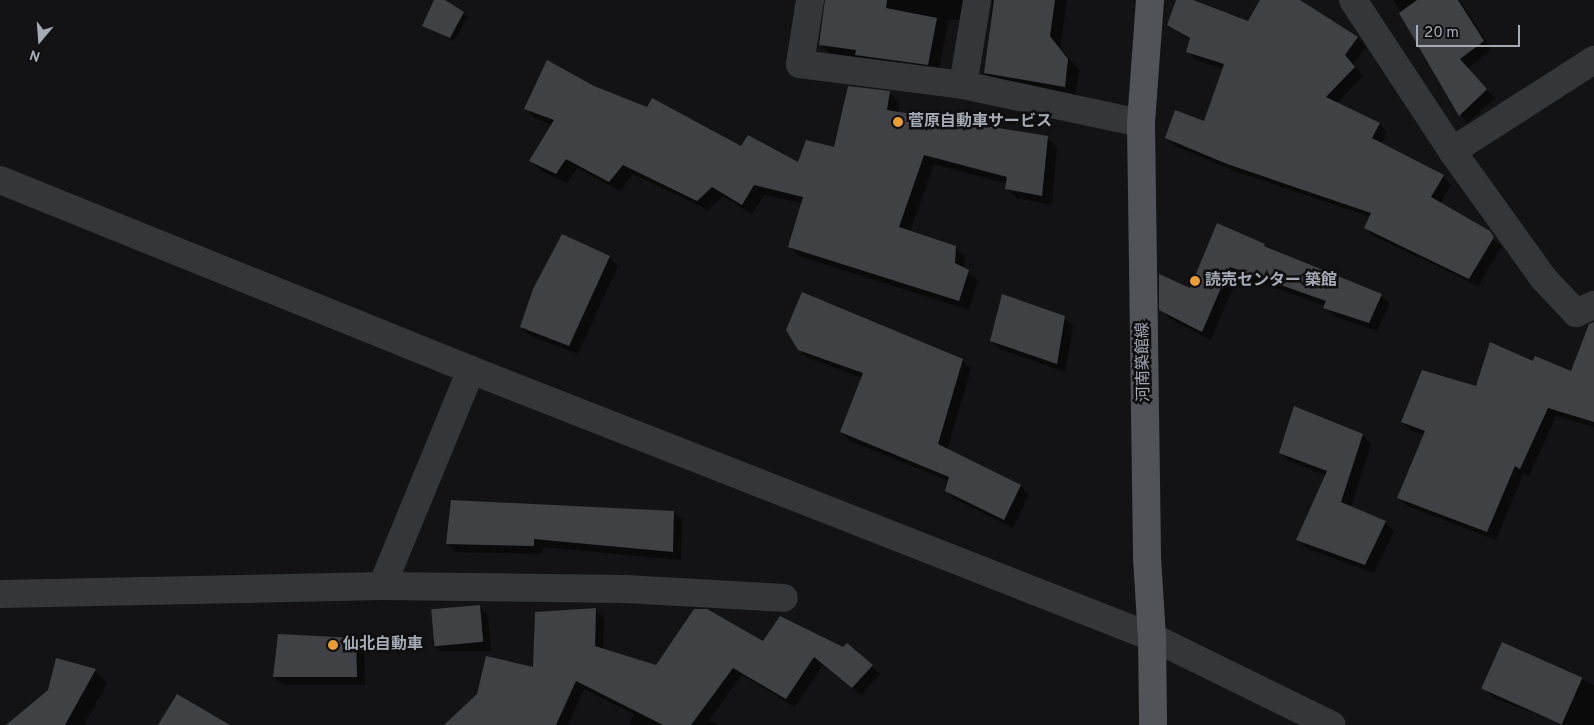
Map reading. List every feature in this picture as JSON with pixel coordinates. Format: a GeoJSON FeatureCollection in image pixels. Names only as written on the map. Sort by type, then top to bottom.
{"type":"FeatureCollection","features":[{"type":"Feature","properties":{"kind":"main road","name":"河南築館線"},"geometry":{"type":"LineString","coordinates":[[1150,0],[1141,123],[1147,558],[1152,637],[1153,725]]}},
{"type":"Feature","properties":{"kind":"street"},"geometry":{"type":"LineString","coordinates":[[810,0],[800,64],[963,85],[1141,123]]}},
{"type":"Feature","properties":{"kind":"street"},"geometry":{"type":"LineString","coordinates":[[963,85],[977,0]]}},
{"type":"Feature","properties":{"kind":"street"},"geometry":{"type":"LineString","coordinates":[[1353,0],[1452,151],[1544,279],[1576,313],[1594,305]]}},
{"type":"Feature","properties":{"kind":"street"},"geometry":{"type":"LineString","coordinates":[[1452,151],[1594,60]]}},
{"type":"Feature","properties":{"kind":"street"},"geometry":{"type":"LineString","coordinates":[[0,180],[471,370],[1152,637],[1332,725]]}},
{"type":"Feature","properties":{"kind":"street"},"geometry":{"type":"LineString","coordinates":[[382,586],[471,370]]}},
{"type":"Feature","properties":{"kind":"street"},"geometry":{"type":"LineString","coordinates":[[0,594],[382,586],[625,589],[784,598]]}},
{"type":"Feature","properties":{"kind":"building"},"geometry":{"type":"Polygon","coordinates":[[[434,0],[445,0],[464,12],[450,38],[422,26],[434,0]]]}},
{"type":"Feature","properties":{"kind":"building"},"geometry":{"type":"Polygon","coordinates":[[[825,0],[887,0],[886,8],[937,18],[928,65],[855,55],[856,50],[819,45],[825,0]]]}},
{"type":"Feature","properties":{"kind":"building"},"geometry":{"type":"Polygon","coordinates":[[[994,0],[1055,0],[1050,36],[1068,59],[1065,87],[984,73],[994,0]]]}},
{"type":"Feature","properties":{"kind":"building"},"geometry":{"type":"Polygon","coordinates":[[[1176,0],[1193,0],[1248,21],[1260,0],[1300,0],[1358,37],[1345,55],[1355,67],[1326,97],[1380,123],[1372,138],[1444,175],[1431,197],[1490,231],[1494,237],[1469,279],[1364,228],[1371,213],[1227,164],[1165,138],[1175,110],[1204,121],[1224,64],[1186,52],[1190,38],[1167,25],[1176,0]]]}},
{"type":"Feature","properties":{"kind":"building"},"geometry":{"type":"Polygon","coordinates":[[[1417,0],[1458,0],[1484,41],[1460,59],[1487,89],[1459,116],[1399,13],[1417,0]]]}},
{"type":"Feature","properties":{"kind":"building"},"geometry":{"type":"Polygon","coordinates":[[[547,60],[594,86],[647,107],[652,98],[741,146],[748,135],[798,162],[806,140],[834,147],[848,86],[890,91],[887,110],[1048,136],[1042,196],[1005,189],[1007,177],[924,155],[899,227],[956,246],[955,263],[969,270],[959,301],[788,247],[803,197],[754,185],[742,205],[712,187],[697,201],[623,165],[609,182],[566,159],[556,174],[529,161],[554,120],[524,109],[547,60]]]}},
{"type":"Feature","properties":{"kind":"building"},"geometry":{"type":"Polygon","coordinates":[[[1217,223],[1265,244],[1264,246],[1382,294],[1369,323],[1323,308],[1326,301],[1230,267],[1202,332],[1159,310],[1159,274],[1190,288],[1217,223]]]}},
{"type":"Feature","properties":{"kind":"building"},"geometry":{"type":"Polygon","coordinates":[[[562,234],[610,256],[569,346],[520,327],[533,289],[562,234]]]}},
{"type":"Feature","properties":{"kind":"building"},"geometry":{"type":"Polygon","coordinates":[[[802,292],[963,359],[938,444],[1021,485],[1004,520],[945,491],[949,477],[840,432],[863,373],[798,350],[786,330],[802,292]]]}},
{"type":"Feature","properties":{"kind":"building"},"geometry":{"type":"Polygon","coordinates":[[[1002,294],[1065,316],[1057,364],[990,341],[1002,294]]]}},
{"type":"Feature","properties":{"kind":"building"},"geometry":{"type":"Polygon","coordinates":[[[1594,322],[1594,422],[1548,408],[1520,469],[1515,466],[1487,532],[1397,498],[1425,431],[1401,422],[1422,370],[1476,386],[1490,342],[1533,361],[1535,356],[1571,371],[1589,324],[1594,322]]]}},
{"type":"Feature","properties":{"kind":"building"},"geometry":{"type":"Polygon","coordinates":[[[1294,406],[1363,434],[1341,502],[1386,521],[1365,565],[1296,540],[1327,471],[1279,453],[1294,406]]]}},
{"type":"Feature","properties":{"kind":"building"},"geometry":{"type":"Polygon","coordinates":[[[451,500],[674,511],[673,552],[534,539],[534,546],[446,544],[451,500]]]}},
{"type":"Feature","properties":{"kind":"building"},"geometry":{"type":"Polygon","coordinates":[[[480,605],[483,642],[434,646],[431,609],[480,605]]]}},
{"type":"Feature","properties":{"kind":"building"},"geometry":{"type":"Polygon","coordinates":[[[596,608],[595,646],[656,665],[694,609],[707,609],[763,641],[780,616],[843,647],[847,643],[873,665],[852,688],[814,657],[786,699],[733,668],[691,725],[663,725],[576,681],[556,725],[444,725],[477,694],[486,656],[533,667],[535,612],[596,608]]]}},
{"type":"Feature","properties":{"kind":"building"},"geometry":{"type":"Polygon","coordinates":[[[278,634],[356,638],[357,677],[273,677],[278,634]]]}},
{"type":"Feature","properties":{"kind":"building"},"geometry":{"type":"Polygon","coordinates":[[[1502,642],[1582,678],[1562,724],[1481,689],[1502,642]]]}},
{"type":"Feature","properties":{"kind":"building"},"geometry":{"type":"Polygon","coordinates":[[[56,658],[96,669],[65,725],[6,725],[48,690],[56,658]]]}},
{"type":"Feature","properties":{"kind":"building"},"geometry":{"type":"Polygon","coordinates":[[[177,694],[230,725],[158,725],[177,694]]]}},
{"type":"Feature","properties":{"kind":"place","name":"菅原自動車サービス"},"geometry":{"type":"Point","coordinates":[898,122]}},
{"type":"Feature","properties":{"kind":"place","name":"読売センター 築館"},"geometry":{"type":"Point","coordinates":[1195,281]}},
{"type":"Feature","properties":{"kind":"place","name":"仙北自動車"},"geometry":{"type":"Point","coordinates":[333,645]}}]}
